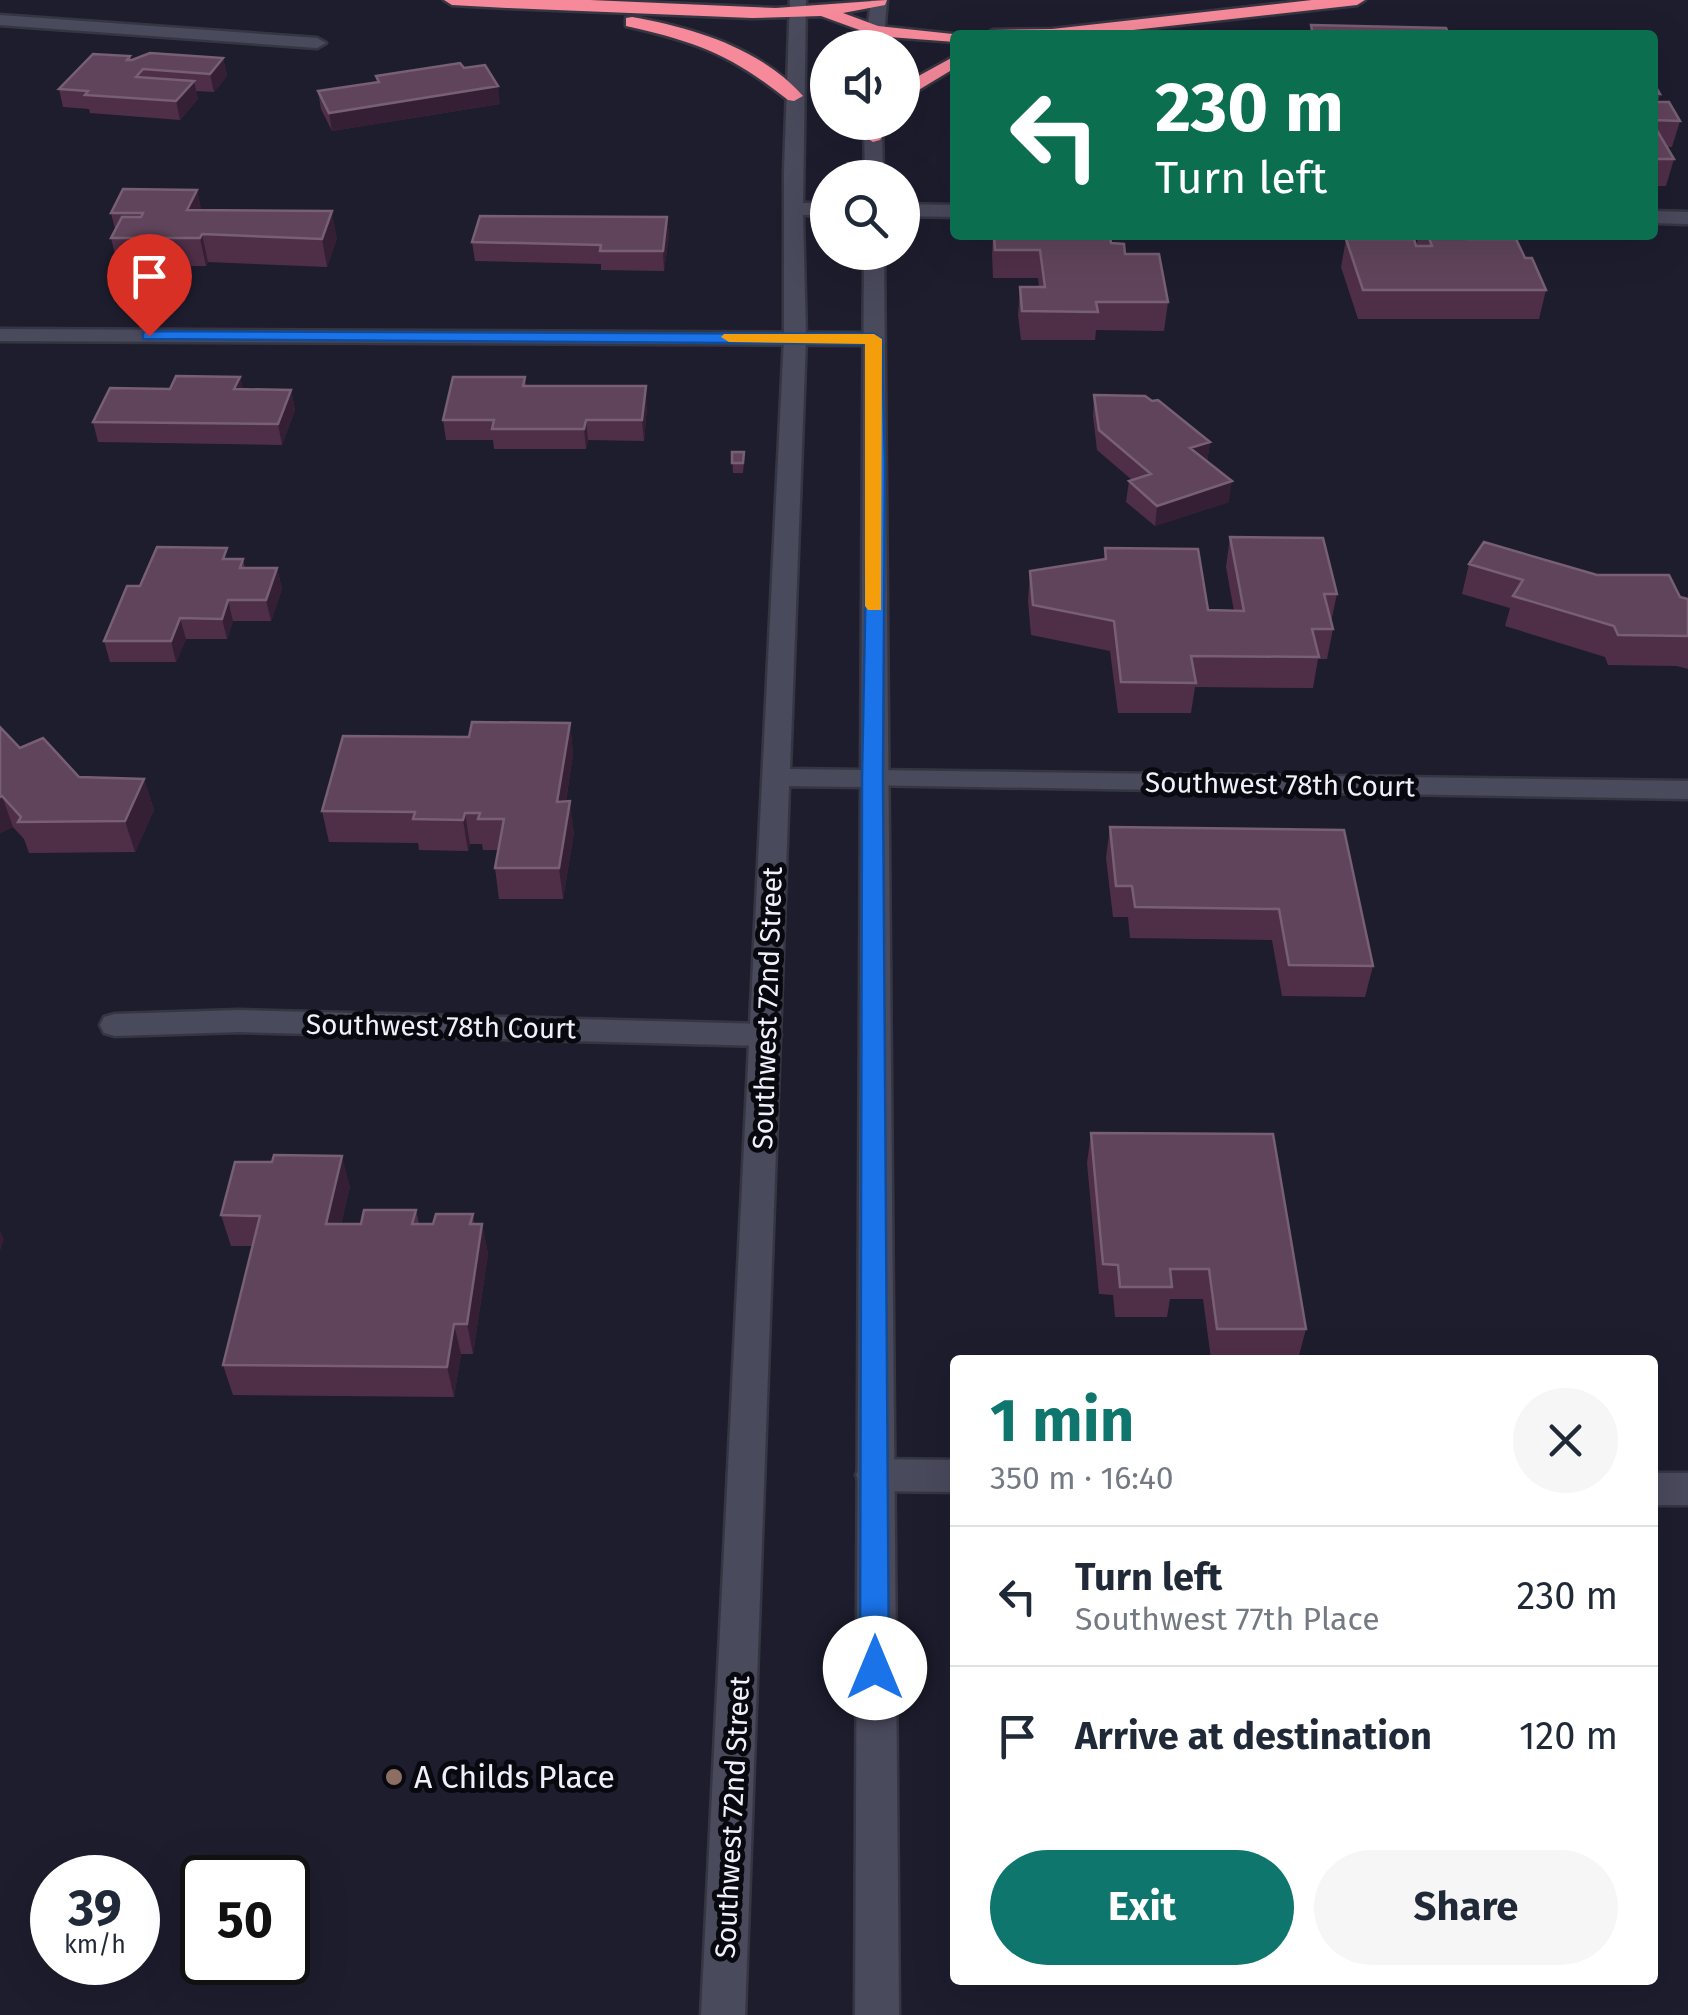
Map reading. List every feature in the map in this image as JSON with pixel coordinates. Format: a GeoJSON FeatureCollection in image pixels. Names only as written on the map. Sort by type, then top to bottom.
{"type":"FeatureCollection","features":[{"type":"Feature","properties":{"kind":"highway"},"geometry":{"type":"LineString","coordinates":[[452,0],[673,8],[800,5],[827,13],[858,30]]}},
{"type":"Feature","properties":{"kind":"highway"},"geometry":{"type":"LineString","coordinates":[[827,13],[879,0]]}},
{"type":"Feature","properties":{"kind":"highway"},"geometry":{"type":"LineString","coordinates":[[1082,30],[1357,0]]}},
{"type":"Feature","properties":{"kind":"highway"},"geometry":{"type":"LineString","coordinates":[[536,6],[697,36],[748,58],[794,96]]}},
{"type":"Feature","properties":{"kind":"highway"},"geometry":{"type":"LineString","coordinates":[[920,38],[950,38]]}},
{"type":"Feature","properties":{"kind":"highway"},"geometry":{"type":"LineString","coordinates":[[920,80],[950,64]]}},
{"type":"Feature","properties":{"kind":"main road"},"geometry":{"type":"LineString","coordinates":[[876,30],[879,0]]}},
{"type":"Feature","properties":{"kind":"main road","name":"Southwest 72nd Street"},"geometry":{"type":"LineString","coordinates":[[723,2015],[795,338],[794,96],[800,5]]}},
{"type":"Feature","properties":{"kind":"main road"},"geometry":{"type":"LineString","coordinates":[[0,20],[316,43]]}},
{"type":"Feature","properties":{"kind":"main road"},"geometry":{"type":"LineString","coordinates":[[794,209],[810,209]]}},
{"type":"Feature","properties":{"kind":"main road"},"geometry":{"type":"LineString","coordinates":[[920,210],[950,211]]}},
{"type":"Feature","properties":{"kind":"main road"},"geometry":{"type":"LineString","coordinates":[[1658,218],[1688,218]]}},
{"type":"Feature","properties":{"kind":"main road"},"geometry":{"type":"LineString","coordinates":[[874,270],[876,2015]]}},
{"type":"Feature","properties":{"kind":"main road"},"geometry":{"type":"LineString","coordinates":[[0,335],[874,339]]}},
{"type":"Feature","properties":{"kind":"main road","name":"Southwest 78th Court"},"geometry":{"type":"LineString","coordinates":[[776,777],[1688,790]]}},
{"type":"Feature","properties":{"kind":"main road","name":"Southwest 78th Court"},"geometry":{"type":"LineString","coordinates":[[115,1026],[239,1021],[766,1035]]}},
{"type":"Feature","properties":{"kind":"main road"},"geometry":{"type":"LineString","coordinates":[[874,1475],[950,1476]]}},
{"type":"Feature","properties":{"kind":"main road"},"geometry":{"type":"LineString","coordinates":[[1658,1489],[1688,1489]]}},
{"type":"Feature","properties":{"kind":"building"},"geometry":{"type":"Polygon","coordinates":[[[1311,25],[1447,30],[1312,30],[1311,25]]]}},
{"type":"Feature","properties":{"kind":"building"},"geometry":{"type":"Polygon","coordinates":[[[150,53],[223,58],[210,74],[143,69],[136,77],[194,81],[176,101],[85,95],[88,91],[59,89],[93,54],[130,56],[127,60],[132,60],[150,53]]]}},
{"type":"Feature","properties":{"kind":"building"},"geometry":{"type":"Polygon","coordinates":[[[460,63],[464,68],[485,65],[498,86],[329,113],[318,91],[379,82],[376,76],[460,63]]]}},
{"type":"Feature","properties":{"kind":"building"},"geometry":{"type":"Polygon","coordinates":[[[1658,102],[1669,102],[1680,121],[1658,120],[1658,102]]]}},
{"type":"Feature","properties":{"kind":"building"},"geometry":{"type":"Polygon","coordinates":[[[1658,132],[1674,159],[1658,159],[1658,132]]]}},
{"type":"Feature","properties":{"kind":"building"},"geometry":{"type":"Polygon","coordinates":[[[123,189],[197,190],[187,210],[332,211],[322,239],[202,234],[200,238],[111,238],[122,217],[141,217],[143,213],[111,213],[123,189]]]}},
{"type":"Feature","properties":{"kind":"building"},"geometry":{"type":"Polygon","coordinates":[[[480,216],[667,217],[663,251],[600,251],[601,245],[472,242],[480,216]]]}},
{"type":"Feature","properties":{"kind":"building"},"geometry":{"type":"Polygon","coordinates":[[[994,240],[1111,240],[1124,244],[1125,254],[1159,254],[1168,302],[1096,302],[1098,312],[1022,311],[1020,287],[1045,287],[1040,250],[995,250],[994,240]]]}},
{"type":"Feature","properties":{"kind":"building"},"geometry":{"type":"Polygon","coordinates":[[[1346,240],[1414,240],[1416,246],[1432,246],[1430,240],[1516,240],[1525,258],[1532,258],[1546,290],[1363,290],[1346,240]]]}},
{"type":"Feature","properties":{"kind":"building"},"geometry":{"type":"Polygon","coordinates":[[[176,376],[240,377],[234,389],[291,390],[278,424],[93,422],[110,388],[170,389],[176,376]]]}},
{"type":"Feature","properties":{"kind":"building"},"geometry":{"type":"Polygon","coordinates":[[[453,377],[525,377],[523,386],[646,386],[642,420],[586,420],[584,429],[492,429],[494,420],[443,420],[453,377]]]}},
{"type":"Feature","properties":{"kind":"building"},"geometry":{"type":"Polygon","coordinates":[[[1094,395],[1158,400],[1210,442],[1190,448],[1232,481],[1157,506],[1129,481],[1151,474],[1099,430],[1094,395]]]}},
{"type":"Feature","properties":{"kind":"building"},"geometry":{"type":"Polygon","coordinates":[[[732,452],[744,452],[743,463],[732,463],[732,452]]]}},
{"type":"Feature","properties":{"kind":"building"},"geometry":{"type":"Polygon","coordinates":[[[1230,537],[1323,538],[1337,594],[1324,594],[1333,629],[1312,629],[1319,657],[1191,656],[1196,683],[1121,682],[1114,621],[1033,605],[1030,571],[1106,559],[1105,548],[1198,549],[1208,610],[1244,611],[1230,537]]]}},
{"type":"Feature","properties":{"kind":"building"},"geometry":{"type":"Polygon","coordinates":[[[1484,542],[1597,575],[1669,575],[1680,597],[1688,599],[1688,636],[1618,635],[1614,626],[1513,596],[1523,580],[1469,564],[1484,542]]]}},
{"type":"Feature","properties":{"kind":"building"},"geometry":{"type":"Polygon","coordinates":[[[157,547],[227,548],[223,559],[243,559],[240,568],[277,568],[266,600],[228,600],[222,619],[180,618],[171,641],[104,641],[127,586],[140,586],[157,547]]]}},
{"type":"Feature","properties":{"kind":"building"},"geometry":{"type":"Polygon","coordinates":[[[472,722],[570,723],[557,802],[570,801],[559,868],[495,868],[504,819],[478,819],[480,813],[465,813],[463,820],[413,819],[415,812],[322,811],[343,736],[469,737],[472,722]]]}},
{"type":"Feature","properties":{"kind":"building"},"geometry":{"type":"Polygon","coordinates":[[[0,727],[20,748],[43,738],[79,777],[144,779],[125,821],[18,822],[21,817],[0,797],[0,727]]]}},
{"type":"Feature","properties":{"kind":"building"},"geometry":{"type":"Polygon","coordinates":[[[1110,827],[1344,830],[1373,966],[1289,965],[1279,909],[1135,907],[1132,886],[1116,886],[1110,827]]]}},
{"type":"Feature","properties":{"kind":"building"},"geometry":{"type":"Polygon","coordinates":[[[1091,1133],[1273,1134],[1306,1329],[1217,1329],[1209,1269],[1170,1269],[1172,1287],[1120,1287],[1118,1265],[1103,1264],[1091,1133]]]}},
{"type":"Feature","properties":{"kind":"building"},"geometry":{"type":"Polygon","coordinates":[[[274,1155],[342,1156],[326,1224],[361,1224],[364,1210],[416,1210],[412,1224],[433,1224],[436,1214],[473,1214],[470,1224],[482,1224],[467,1324],[454,1324],[447,1367],[223,1365],[260,1216],[221,1215],[235,1162],[272,1162],[274,1155]]]}},
{"type":"Feature","properties":{"kind":"slow traffic"},"geometry":{"type":"LineString","coordinates":[[729,337],[874,339],[875,606]]}},
{"type":"Feature","properties":{"kind":"place","name":"A Childs Place"},"geometry":{"type":"Point","coordinates":[394,1777]}},
{"type":"Feature","properties":{"kind":"route"},"geometry":{"type":"LineString","coordinates":[[149,336],[874,339],[875,1668]]}}]}
